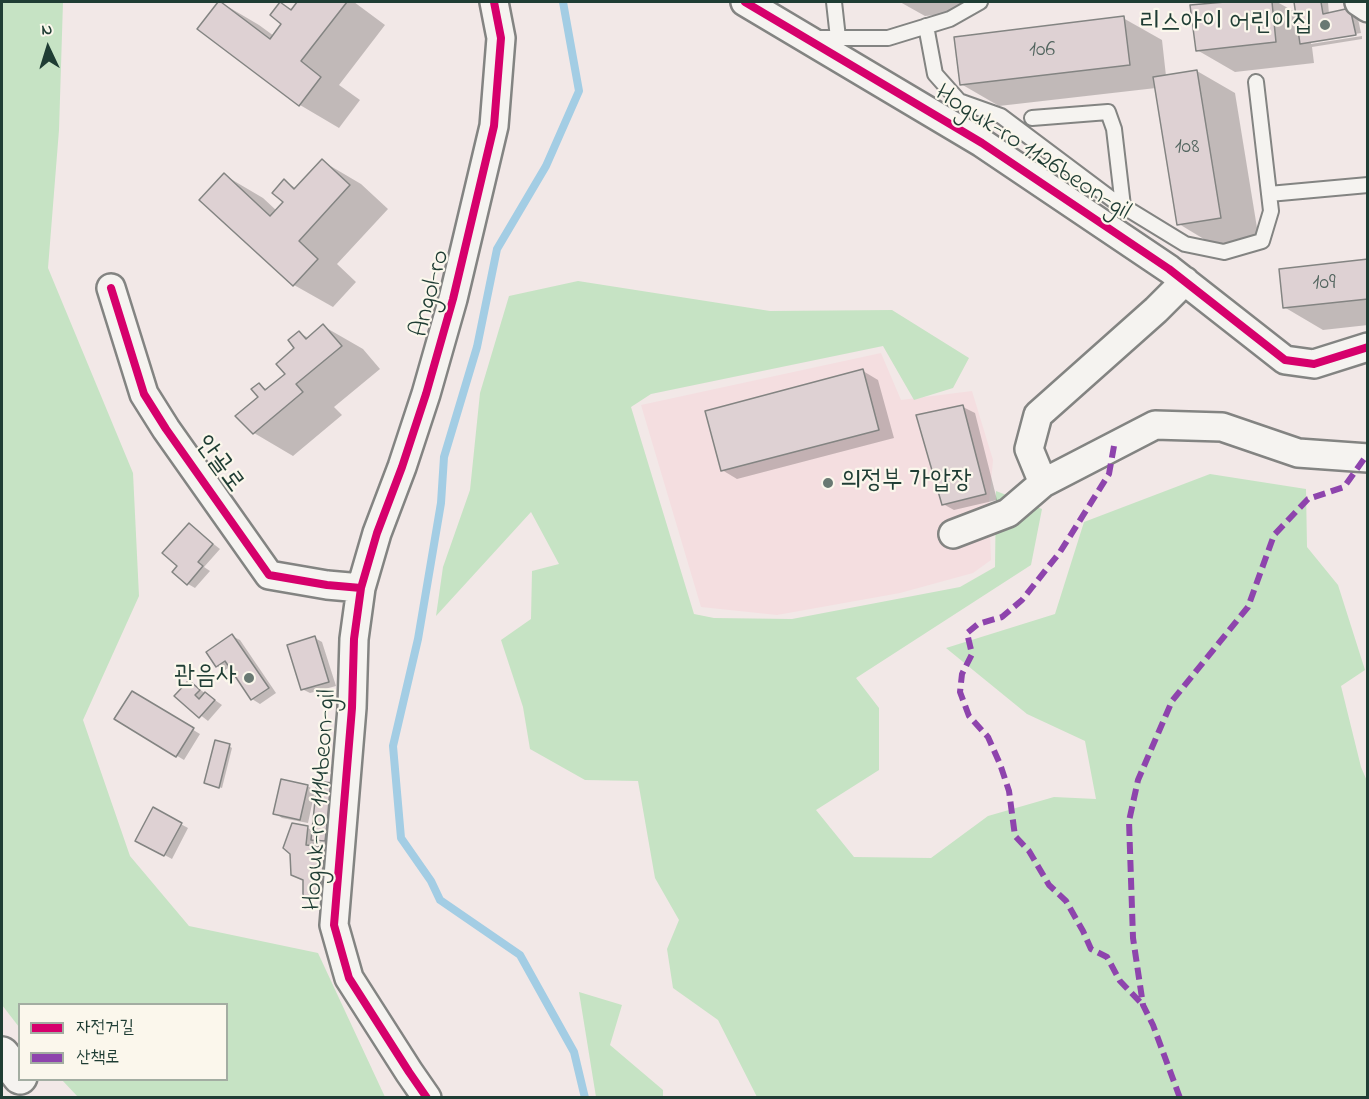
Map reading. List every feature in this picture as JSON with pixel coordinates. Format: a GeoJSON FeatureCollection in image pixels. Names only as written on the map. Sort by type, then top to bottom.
{"type":"FeatureCollection","features":[{"type":"Feature","properties":{"kind":"highway"},"geometry":{"type":"LineString","coordinates":[[2,1054],[18,1075]]}},
{"type":"Feature","properties":{"kind":"highway"},"geometry":{"type":"LineString","coordinates":[[22,1081],[35,1098]]}},
{"type":"Feature","properties":{"kind":"street","name":"Angol-ro"},"geometry":{"type":"LineString","coordinates":[[361,588],[377,533],[426,394],[453,299],[494,126],[501,38],[494,2]]}},
{"type":"Feature","properties":{"kind":"street","name":"Hoguk-ro 1126beon-gil"},"geometry":{"type":"LineString","coordinates":[[745,2],[982,143],[1185,281],[1285,360],[1314,364],[1368,347]]}},
{"type":"Feature","properties":{"kind":"street"},"geometry":{"type":"LineString","coordinates":[[1359,2],[1368,8]]}},
{"type":"Feature","properties":{"kind":"street"},"geometry":{"type":"LineString","coordinates":[[1043,483],[1029,449],[1038,416],[1185,281]]}},
{"type":"Feature","properties":{"kind":"street","name":"안골로"},"geometry":{"type":"LineString","coordinates":[[111,288],[144,394],[269,575],[361,588]]}},
{"type":"Feature","properties":{"kind":"street"},"geometry":{"type":"LineString","coordinates":[[953,534],[1008,513],[1043,483],[1155,425],[1222,427],[1298,453],[1368,458]]}},
{"type":"Feature","properties":{"kind":"street","name":"Hoguk-ro 1114beon-gil"},"geometry":{"type":"LineString","coordinates":[[361,588],[354,639],[352,708],[334,925],[349,978],[428,1098]]}},
{"type":"Feature","properties":{"kind":"lane"},"geometry":{"type":"LineString","coordinates":[[834,2],[838,38]]}},
{"type":"Feature","properties":{"kind":"lane"},"geometry":{"type":"LineString","coordinates":[[805,39],[888,38],[950,19],[980,2]]}},
{"type":"Feature","properties":{"kind":"lane"},"geometry":{"type":"LineString","coordinates":[[926,26],[935,74],[958,101],[1001,116],[1123,207],[1185,244],[1224,252],[1262,241],[1271,211],[1256,82]]}},
{"type":"Feature","properties":{"kind":"lane"},"geometry":{"type":"LineString","coordinates":[[1032,118],[1108,112],[1114,129],[1123,207]]}},
{"type":"Feature","properties":{"kind":"lane"},"geometry":{"type":"LineString","coordinates":[[1269,194],[1368,185]]}},
{"type":"Feature","properties":{"kind":"shaded area","name":"의정부 가압장"},"geometry":{"type":"Polygon","coordinates":[[[881,353],[901,400],[972,391],[993,460],[989,505],[991,560],[973,573],[900,593],[777,615],[701,607],[641,405],[881,353]]]}},
{"type":"Feature","properties":{"kind":"green space"},"geometry":{"type":"Polygon","coordinates":[[[2,2],[63,2],[59,130],[48,268],[133,473],[139,596],[83,720],[130,856],[189,926],[318,953],[385,1097],[78,1097],[63,1081],[228,1081],[228,1003],[18,1003],[18,1026],[2,1005],[2,2]]]}},
{"type":"Feature","properties":{"kind":"green space"},"geometry":{"type":"Polygon","coordinates":[[[578,281],[770,311],[892,310],[969,358],[953,388],[914,400],[883,346],[651,394],[631,407],[694,614],[714,618],[792,619],[960,587],[995,567],[996,491],[1042,509],[1031,565],[856,678],[879,708],[879,770],[816,810],[854,857],[931,858],[988,816],[1054,797],[1096,799],[1085,741],[1027,714],[946,648],[1055,614],[1084,522],[1210,474],[1306,489],[1307,547],[1338,585],[1365,670],[1341,686],[1361,767],[1367,781],[1367,1097],[757,1097],[718,1020],[673,988],[667,949],[679,920],[655,878],[638,781],[585,780],[530,749],[523,707],[501,640],[531,619],[532,571],[559,564],[531,512],[436,616],[443,567],[470,490],[480,393],[509,296],[578,281]]]}},
{"type":"Feature","properties":{"kind":"green space"},"geometry":{"type":"Polygon","coordinates":[[[579,992],[622,1005],[610,1045],[663,1090],[663,1097],[596,1097],[579,992]]]}},
{"type":"Feature","properties":{"kind":"building"},"geometry":{"type":"Polygon","coordinates":[[[218,2],[270,39],[281,24],[270,15],[280,2],[291,10],[297,2],[347,2],[301,61],[321,77],[299,106],[197,29],[218,2]]]}},
{"type":"Feature","properties":{"kind":"building"},"geometry":{"type":"Polygon","coordinates":[[[1272,2],[1276,42],[1196,51],[1190,5],[1272,2]]]}},
{"type":"Feature","properties":{"kind":"building","name":"리스아이 어린이집"},"geometry":{"type":"Polygon","coordinates":[[[1294,2],[1321,2],[1323,14],[1350,8],[1356,35],[1300,44],[1294,2]]]}},
{"type":"Feature","properties":{"kind":"building"},"geometry":{"type":"Polygon","coordinates":[[[1124,16],[1130,65],[960,85],[954,37],[1124,16]]]}},
{"type":"Feature","properties":{"kind":"building"},"geometry":{"type":"Polygon","coordinates":[[[1197,70],[1221,218],[1177,225],[1153,77],[1197,70]]]}},
{"type":"Feature","properties":{"kind":"building"},"geometry":{"type":"Polygon","coordinates":[[[322,159],[350,185],[299,241],[318,259],[293,286],[199,200],[224,173],[270,216],[283,202],[272,193],[284,179],[294,189],[322,159]]]}},
{"type":"Feature","properties":{"kind":"building"},"geometry":{"type":"Polygon","coordinates":[[[1368,259],[1368,299],[1283,308],[1279,269],[1368,259]]]}},
{"type":"Feature","properties":{"kind":"building"},"geometry":{"type":"Polygon","coordinates":[[[323,324],[342,346],[296,384],[303,392],[253,434],[235,416],[258,397],[251,389],[259,383],[265,390],[285,374],[276,364],[294,348],[288,340],[299,331],[306,339],[323,324]]]}},
{"type":"Feature","properties":{"kind":"building"},"geometry":{"type":"Polygon","coordinates":[[[863,369],[879,430],[721,471],[705,411],[863,369]]]}},
{"type":"Feature","properties":{"kind":"building"},"geometry":{"type":"Polygon","coordinates":[[[963,405],[986,494],[942,505],[916,415],[963,405]]]}},
{"type":"Feature","properties":{"kind":"building"},"geometry":{"type":"Polygon","coordinates":[[[189,523],[213,544],[198,562],[203,566],[187,585],[172,572],[177,566],[162,553],[189,523]]]}},
{"type":"Feature","properties":{"kind":"building","name":"관음사"},"geometry":{"type":"Polygon","coordinates":[[[232,634],[269,688],[251,700],[225,661],[216,667],[206,652],[232,634]]]}},
{"type":"Feature","properties":{"kind":"building"},"geometry":{"type":"Polygon","coordinates":[[[315,636],[329,682],[301,690],[287,645],[315,636]]]}},
{"type":"Feature","properties":{"kind":"building"},"geometry":{"type":"Polygon","coordinates":[[[189,680],[200,690],[195,695],[199,699],[205,692],[215,700],[199,718],[174,696],[189,680]]]}},
{"type":"Feature","properties":{"kind":"building"},"geometry":{"type":"Polygon","coordinates":[[[132,691],[194,728],[176,757],[114,719],[132,691]]]}},
{"type":"Feature","properties":{"kind":"building"},"geometry":{"type":"Polygon","coordinates":[[[215,740],[230,744],[219,788],[204,783],[215,740]]]}},
{"type":"Feature","properties":{"kind":"building"},"geometry":{"type":"Polygon","coordinates":[[[281,779],[308,785],[300,820],[273,814],[281,779]]]}},
{"type":"Feature","properties":{"kind":"building"},"geometry":{"type":"Polygon","coordinates":[[[317,781],[332,783],[325,841],[311,840],[317,781]]]}},
{"type":"Feature","properties":{"kind":"building"},"geometry":{"type":"Polygon","coordinates":[[[153,807],[182,823],[164,856],[135,841],[153,807]]]}},
{"type":"Feature","properties":{"kind":"building"},"geometry":{"type":"Polygon","coordinates":[[[292,823],[308,826],[306,845],[326,847],[319,895],[303,897],[303,880],[291,875],[290,854],[283,848],[292,823]]]}},
{"type":"Feature","properties":{"kind":"waterway"},"geometry":{"type":"LineString","coordinates":[[563,2],[579,91],[546,166],[497,249],[477,347],[444,457],[441,503],[418,639],[393,746],[401,838],[431,881],[440,900],[520,955],[574,1052],[585,1098]]}},
{"type":"Feature","properties":{"kind":"marked path"},"geometry":{"type":"LineString","coordinates":[[1114,446],[1109,474],[1060,552],[1022,600],[1002,617],[978,624],[967,633],[972,654],[962,674],[960,692],[969,716],[988,737],[1000,764],[1009,791],[1015,836],[1029,851],[1049,885],[1066,901],[1091,949],[1107,957],[1120,981],[1143,1005]]}},
{"type":"Feature","properties":{"kind":"marked path"},"geometry":{"type":"LineString","coordinates":[[1180,1098],[1153,1025],[1143,1005],[1133,938],[1129,821],[1138,780],[1172,701],[1248,607],[1274,535],[1308,499],[1344,487],[1364,459]]}},
{"type":"Feature","properties":{"kind":"cycle path"},"geometry":{"type":"LineString","coordinates":[[427,1098],[349,978],[334,925],[352,708],[354,639],[361,588],[377,533],[426,394],[453,299],[494,126],[501,38],[494,2]]}},
{"type":"Feature","properties":{"kind":"cycle path"},"geometry":{"type":"LineString","coordinates":[[745,2],[982,143],[1169,269],[1285,360],[1314,364],[1368,347]]}},
{"type":"Feature","properties":{"kind":"cycle path"},"geometry":{"type":"LineString","coordinates":[[111,288],[144,394],[269,575],[361,588]]}},
{"type":"Feature","properties":{"kind":"place","name":"리스아이 어린이집"},"geometry":{"type":"Point","coordinates":[1325,25]}},
{"type":"Feature","properties":{"kind":"place","name":"의정부 가압장"},"geometry":{"type":"Point","coordinates":[828,483]}},
{"type":"Feature","properties":{"kind":"place","name":"관음사"},"geometry":{"type":"Point","coordinates":[249,678]}}]}
